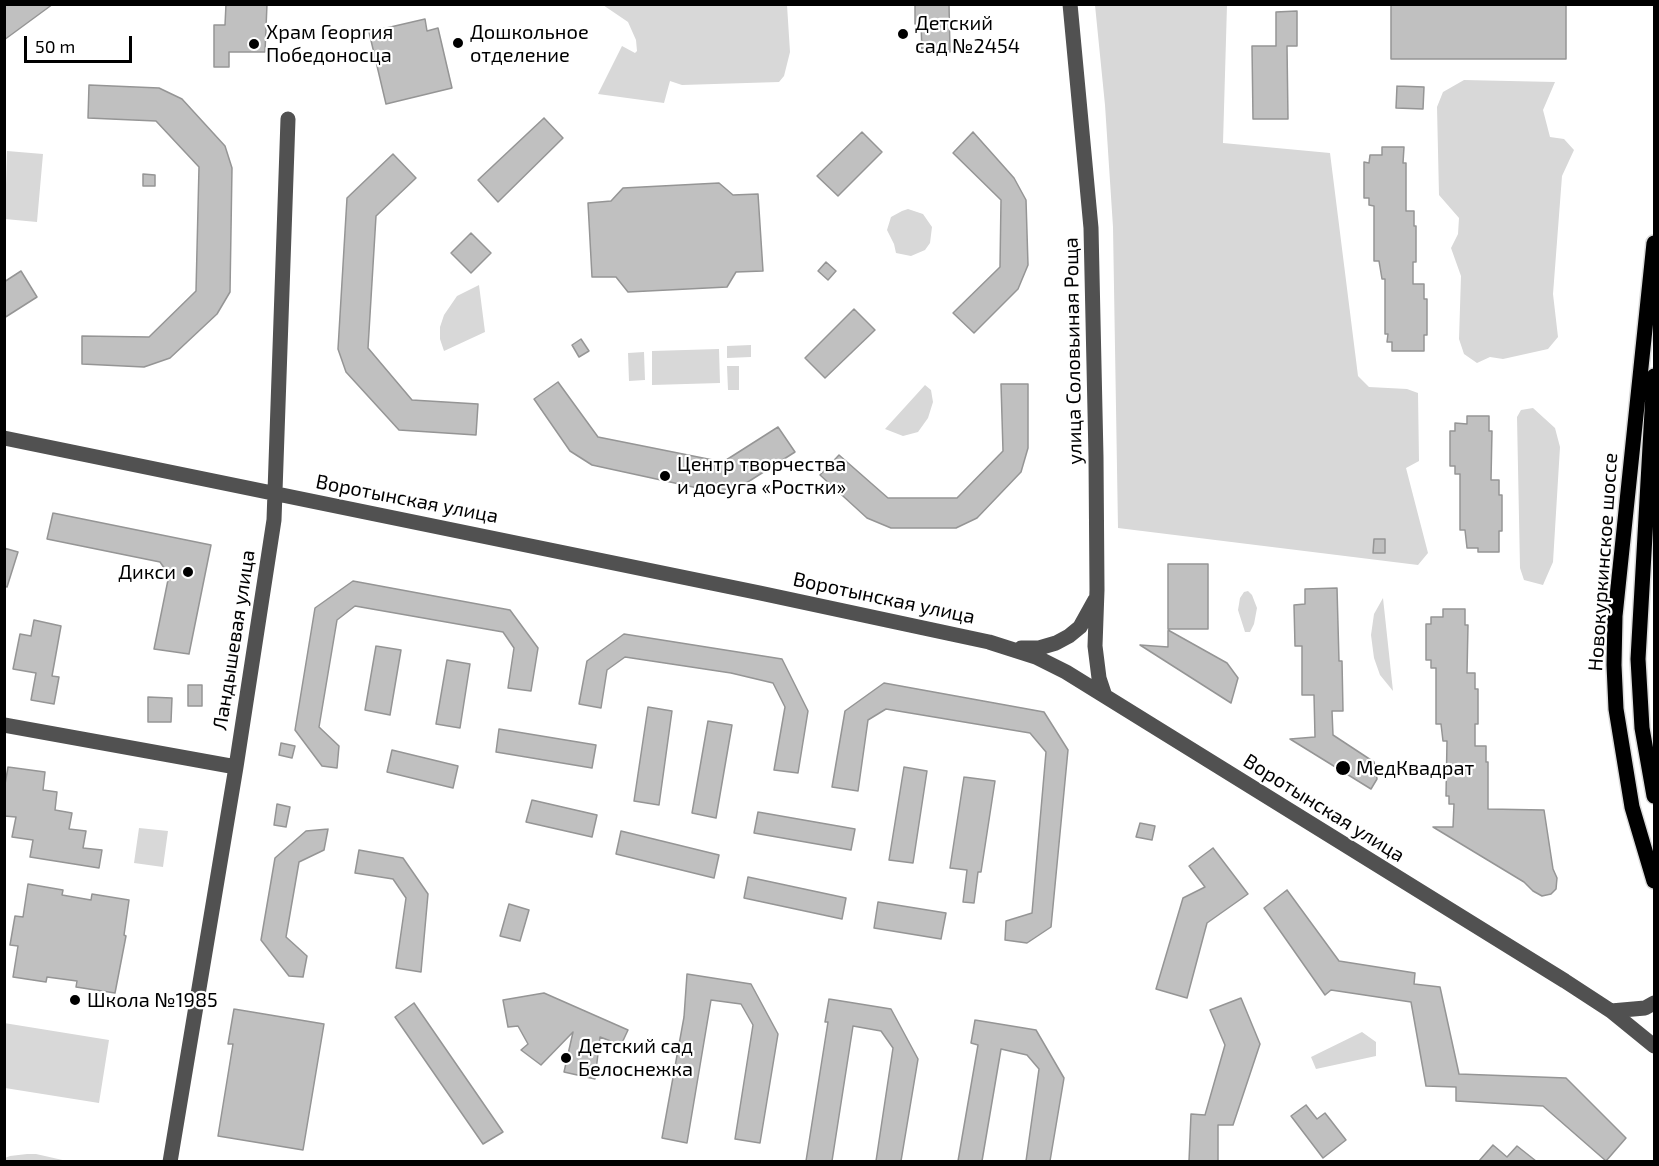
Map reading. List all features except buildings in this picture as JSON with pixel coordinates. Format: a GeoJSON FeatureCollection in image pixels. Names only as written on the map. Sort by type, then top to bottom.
{"type":"FeatureCollection","features":[{"type":"Feature","properties":{"kind":"main road","name":"Новокуркинское шоссе"},"geometry":{"type":"LineString","coordinates":[[1654,243],[1615,616],[1614,665],[1616,709],[1632,807],[1654,881]]}},
{"type":"Feature","properties":{"kind":"main road","name":"Новокуркинское шоссе"},"geometry":{"type":"LineString","coordinates":[[1654,376],[1638,659],[1642,728],[1654,796]]}},
{"type":"Feature","properties":{"kind":"street","name":"улица Соловьиная Роща"},"geometry":{"type":"LineString","coordinates":[[1070,4],[1094,276],[1097,598],[1095,646],[1099,678],[1105,696]]}},
{"type":"Feature","properties":{"kind":"street","name":"Ландышевая улица"},"geometry":{"type":"LineString","coordinates":[[170,1161],[236,766],[274,520],[288,119]]}},
{"type":"Feature","properties":{"kind":"street","name":"Воротынская улица"},"geometry":{"type":"LineString","coordinates":[[4,438],[550,549],[1012,648],[1066,672],[1105,696],[1611,1011],[1654,1046]]}},
{"type":"Feature","properties":{"kind":"street"},"geometry":{"type":"LineString","coordinates":[[1012,648],[1039,648],[1069,636],[1080,627],[1097,598]]}},
{"type":"Feature","properties":{"kind":"street"},"geometry":{"type":"LineString","coordinates":[[4,725],[236,766]]}},
{"type":"Feature","properties":{"kind":"street"},"geometry":{"type":"LineString","coordinates":[[1611,1011],[1645,1008],[1654,1003]]}},
{"type":"Feature","properties":{"kind":"street"},"geometry":{"type":"LineString","coordinates":[[1611,1011],[1654,1035]]}},
{"type":"Feature","properties":{"kind":"shaded area"},"geometry":{"type":"Polygon","coordinates":[[[603,5],[787,5],[790,52],[784,76],[779,82],[682,85],[670,81],[664,103],[598,94],[622,46],[635,53],[637,51],[636,40],[628,22],[603,5]]]}},
{"type":"Feature","properties":{"kind":"shaded area"},"geometry":{"type":"Polygon","coordinates":[[[1095,5],[1227,5],[1223,143],[1330,153],[1358,376],[1369,387],[1407,389],[1418,393],[1419,461],[1406,468],[1428,553],[1418,565],[1118,528],[1113,227],[1105,105],[1095,5]]]}},
{"type":"Feature","properties":{"kind":"shaded area"},"geometry":{"type":"Polygon","coordinates":[[[1464,80],[1555,82],[1543,110],[1550,137],[1564,139],[1574,150],[1562,176],[1553,294],[1558,337],[1548,349],[1503,359],[1490,357],[1477,363],[1464,354],[1459,339],[1461,276],[1451,248],[1458,234],[1459,218],[1439,195],[1437,107],[1443,92],[1464,80]]]}},
{"type":"Feature","properties":{"kind":"shaded area"},"geometry":{"type":"Polygon","coordinates":[[[7,151],[43,154],[37,222],[5,219],[7,151]]]}},
{"type":"Feature","properties":{"kind":"shaded area"},"geometry":{"type":"Polygon","coordinates":[[[908,209],[923,214],[932,227],[930,243],[925,250],[911,256],[896,253],[887,230],[891,217],[908,209]]]}},
{"type":"Feature","properties":{"kind":"shaded area"},"geometry":{"type":"Polygon","coordinates":[[[479,285],[485,332],[444,351],[440,339],[440,327],[444,315],[457,296],[479,285]]]}},
{"type":"Feature","properties":{"kind":"shaded area"},"geometry":{"type":"Polygon","coordinates":[[[751,345],[751,357],[727,358],[727,346],[751,345]]]}},
{"type":"Feature","properties":{"kind":"shaded area"},"geometry":{"type":"Polygon","coordinates":[[[719,349],[720,383],[652,385],[652,351],[719,349]]]}},
{"type":"Feature","properties":{"kind":"shaded area"},"geometry":{"type":"Polygon","coordinates":[[[644,352],[645,380],[629,381],[628,353],[644,352]]]}},
{"type":"Feature","properties":{"kind":"shaded area"},"geometry":{"type":"Polygon","coordinates":[[[727,366],[739,366],[739,390],[728,390],[727,366]]]}},
{"type":"Feature","properties":{"kind":"shaded area"},"geometry":{"type":"Polygon","coordinates":[[[925,385],[931,390],[933,402],[928,418],[918,432],[903,436],[885,429],[925,385]]]}},
{"type":"Feature","properties":{"kind":"shaded area"},"geometry":{"type":"Polygon","coordinates":[[[1533,408],[1555,428],[1560,447],[1553,562],[1543,585],[1524,580],[1520,568],[1517,417],[1521,410],[1533,408]]]}},
{"type":"Feature","properties":{"kind":"shaded area"},"geometry":{"type":"Polygon","coordinates":[[[1248,591],[1257,608],[1250,632],[1245,632],[1238,610],[1240,598],[1244,592],[1248,591]]]}},
{"type":"Feature","properties":{"kind":"shaded area"},"geometry":{"type":"Polygon","coordinates":[[[1383,598],[1393,691],[1380,675],[1374,658],[1371,635],[1374,614],[1383,598]]]}},
{"type":"Feature","properties":{"kind":"shaded area"},"geometry":{"type":"Polygon","coordinates":[[[139,828],[168,831],[163,867],[134,863],[139,828]]]}},
{"type":"Feature","properties":{"kind":"shaded area"},"geometry":{"type":"Polygon","coordinates":[[[4,1023],[109,1040],[99,1103],[5,1088],[4,1023]]]}},
{"type":"Feature","properties":{"kind":"shaded area"},"geometry":{"type":"Polygon","coordinates":[[[1362,1032],[1376,1042],[1376,1056],[1316,1069],[1311,1057],[1362,1032]]]}},
{"type":"Feature","properties":{"kind":"shaded area"},"geometry":{"type":"Polygon","coordinates":[[[27,1154],[67,1161],[5,1161],[5,1158],[10,1156],[27,1154]]]}},
{"type":"Feature","properties":{"kind":"place","name":"Детский сад №2454"},"geometry":{"type":"Point","coordinates":[903,34]}},
{"type":"Feature","properties":{"kind":"place","name":"Дошкольное отделение"},"geometry":{"type":"Point","coordinates":[458,43]}},
{"type":"Feature","properties":{"kind":"place","name":"Храм Георгия Победоносца"},"geometry":{"type":"Point","coordinates":[254,44]}},
{"type":"Feature","properties":{"kind":"place","name":"Центр творчества и досуга «Ростки»"},"geometry":{"type":"Point","coordinates":[665,476]}},
{"type":"Feature","properties":{"kind":"place","name":"Дикси"},"geometry":{"type":"Point","coordinates":[188,572]}},
{"type":"Feature","properties":{"kind":"place","name":"МедКвадрат"},"geometry":{"type":"Point","coordinates":[1343,768]}},
{"type":"Feature","properties":{"kind":"place","name":"Школа №1985"},"geometry":{"type":"Point","coordinates":[75,1000]}},
{"type":"Feature","properties":{"kind":"place","name":"Детский сад Белоснежка"},"geometry":{"type":"Point","coordinates":[566,1058]}}]}
